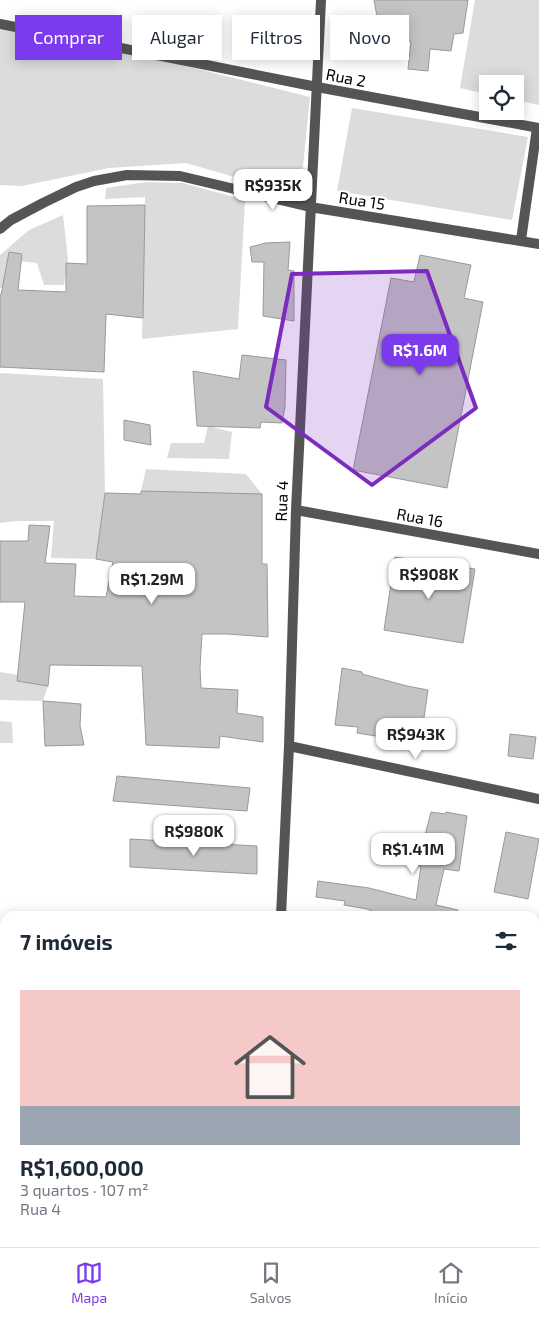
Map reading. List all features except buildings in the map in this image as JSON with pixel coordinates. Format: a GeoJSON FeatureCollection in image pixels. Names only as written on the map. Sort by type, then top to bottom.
{"type":"FeatureCollection","features":[{"type":"Feature","properties":{"kind":"street","name":"Rua 4"},"geometry":{"type":"LineString","coordinates":[[281,911],[289,746],[296,510],[321,0]]}},
{"type":"Feature","properties":{"kind":"street","name":"Rua 2"},"geometry":{"type":"LineString","coordinates":[[0,24],[317,87],[538,128]]}},
{"type":"Feature","properties":{"kind":"street"},"geometry":{"type":"LineString","coordinates":[[521,240],[538,128]]}},
{"type":"Feature","properties":{"kind":"street","name":"Rua 15"},"geometry":{"type":"LineString","coordinates":[[0,229],[43,203],[76,187],[94,181],[127,175],[180,176],[310,207],[539,244]]}},
{"type":"Feature","properties":{"kind":"street","name":"Rua 16"},"geometry":{"type":"LineString","coordinates":[[296,510],[539,554]]}},
{"type":"Feature","properties":{"kind":"street"},"geometry":{"type":"LineString","coordinates":[[289,746],[539,799]]}},
{"type":"Feature","properties":{"kind":"highlighted area"},"geometry":{"type":"Polygon","coordinates":[[[427,271],[476,408],[372,485],[266,407],[292,274],[427,271]]]}},
{"type":"Feature","properties":{"kind":"shaded area"},"geometry":{"type":"Polygon","coordinates":[[[475,0],[539,0],[539,105],[524,102],[524,75],[479,75],[479,92],[460,88],[475,0]]]}},
{"type":"Feature","properties":{"kind":"shaded area"},"geometry":{"type":"Polygon","coordinates":[[[0,28],[15,30],[15,60],[122,60],[122,50],[132,53],[132,60],[161,60],[310,97],[300,196],[186,163],[109,168],[22,186],[0,185],[0,28]]]}},
{"type":"Feature","properties":{"kind":"shaded area"},"geometry":{"type":"Polygon","coordinates":[[[352,108],[528,137],[512,220],[337,191],[352,108]]]}},
{"type":"Feature","properties":{"kind":"shaded area"},"geometry":{"type":"Polygon","coordinates":[[[146,182],[183,183],[245,200],[238,329],[142,339],[145,197],[105,199],[106,188],[146,182]]]}},
{"type":"Feature","properties":{"kind":"shaded area"},"geometry":{"type":"Polygon","coordinates":[[[63,215],[68,259],[64,285],[44,285],[37,263],[19,261],[3,288],[0,288],[0,255],[29,230],[63,215]]]}},
{"type":"Feature","properties":{"kind":"shaded area"},"geometry":{"type":"Polygon","coordinates":[[[0,373],[103,379],[105,493],[96,559],[51,558],[54,521],[0,523],[0,373]]]}},
{"type":"Feature","properties":{"kind":"shaded area"},"geometry":{"type":"Polygon","coordinates":[[[208,426],[232,432],[229,459],[167,458],[171,443],[204,443],[208,426]]]}},
{"type":"Feature","properties":{"kind":"shaded area"},"geometry":{"type":"Polygon","coordinates":[[[146,469],[246,474],[262,494],[141,491],[146,469]]]}},
{"type":"Feature","properties":{"kind":"shaded area"},"geometry":{"type":"Polygon","coordinates":[[[0,672],[18,675],[17,681],[48,686],[43,701],[0,700],[0,672]]]}},
{"type":"Feature","properties":{"kind":"shaded area"},"geometry":{"type":"Polygon","coordinates":[[[0,721],[12,722],[13,743],[0,743],[0,721]]]}}]}
